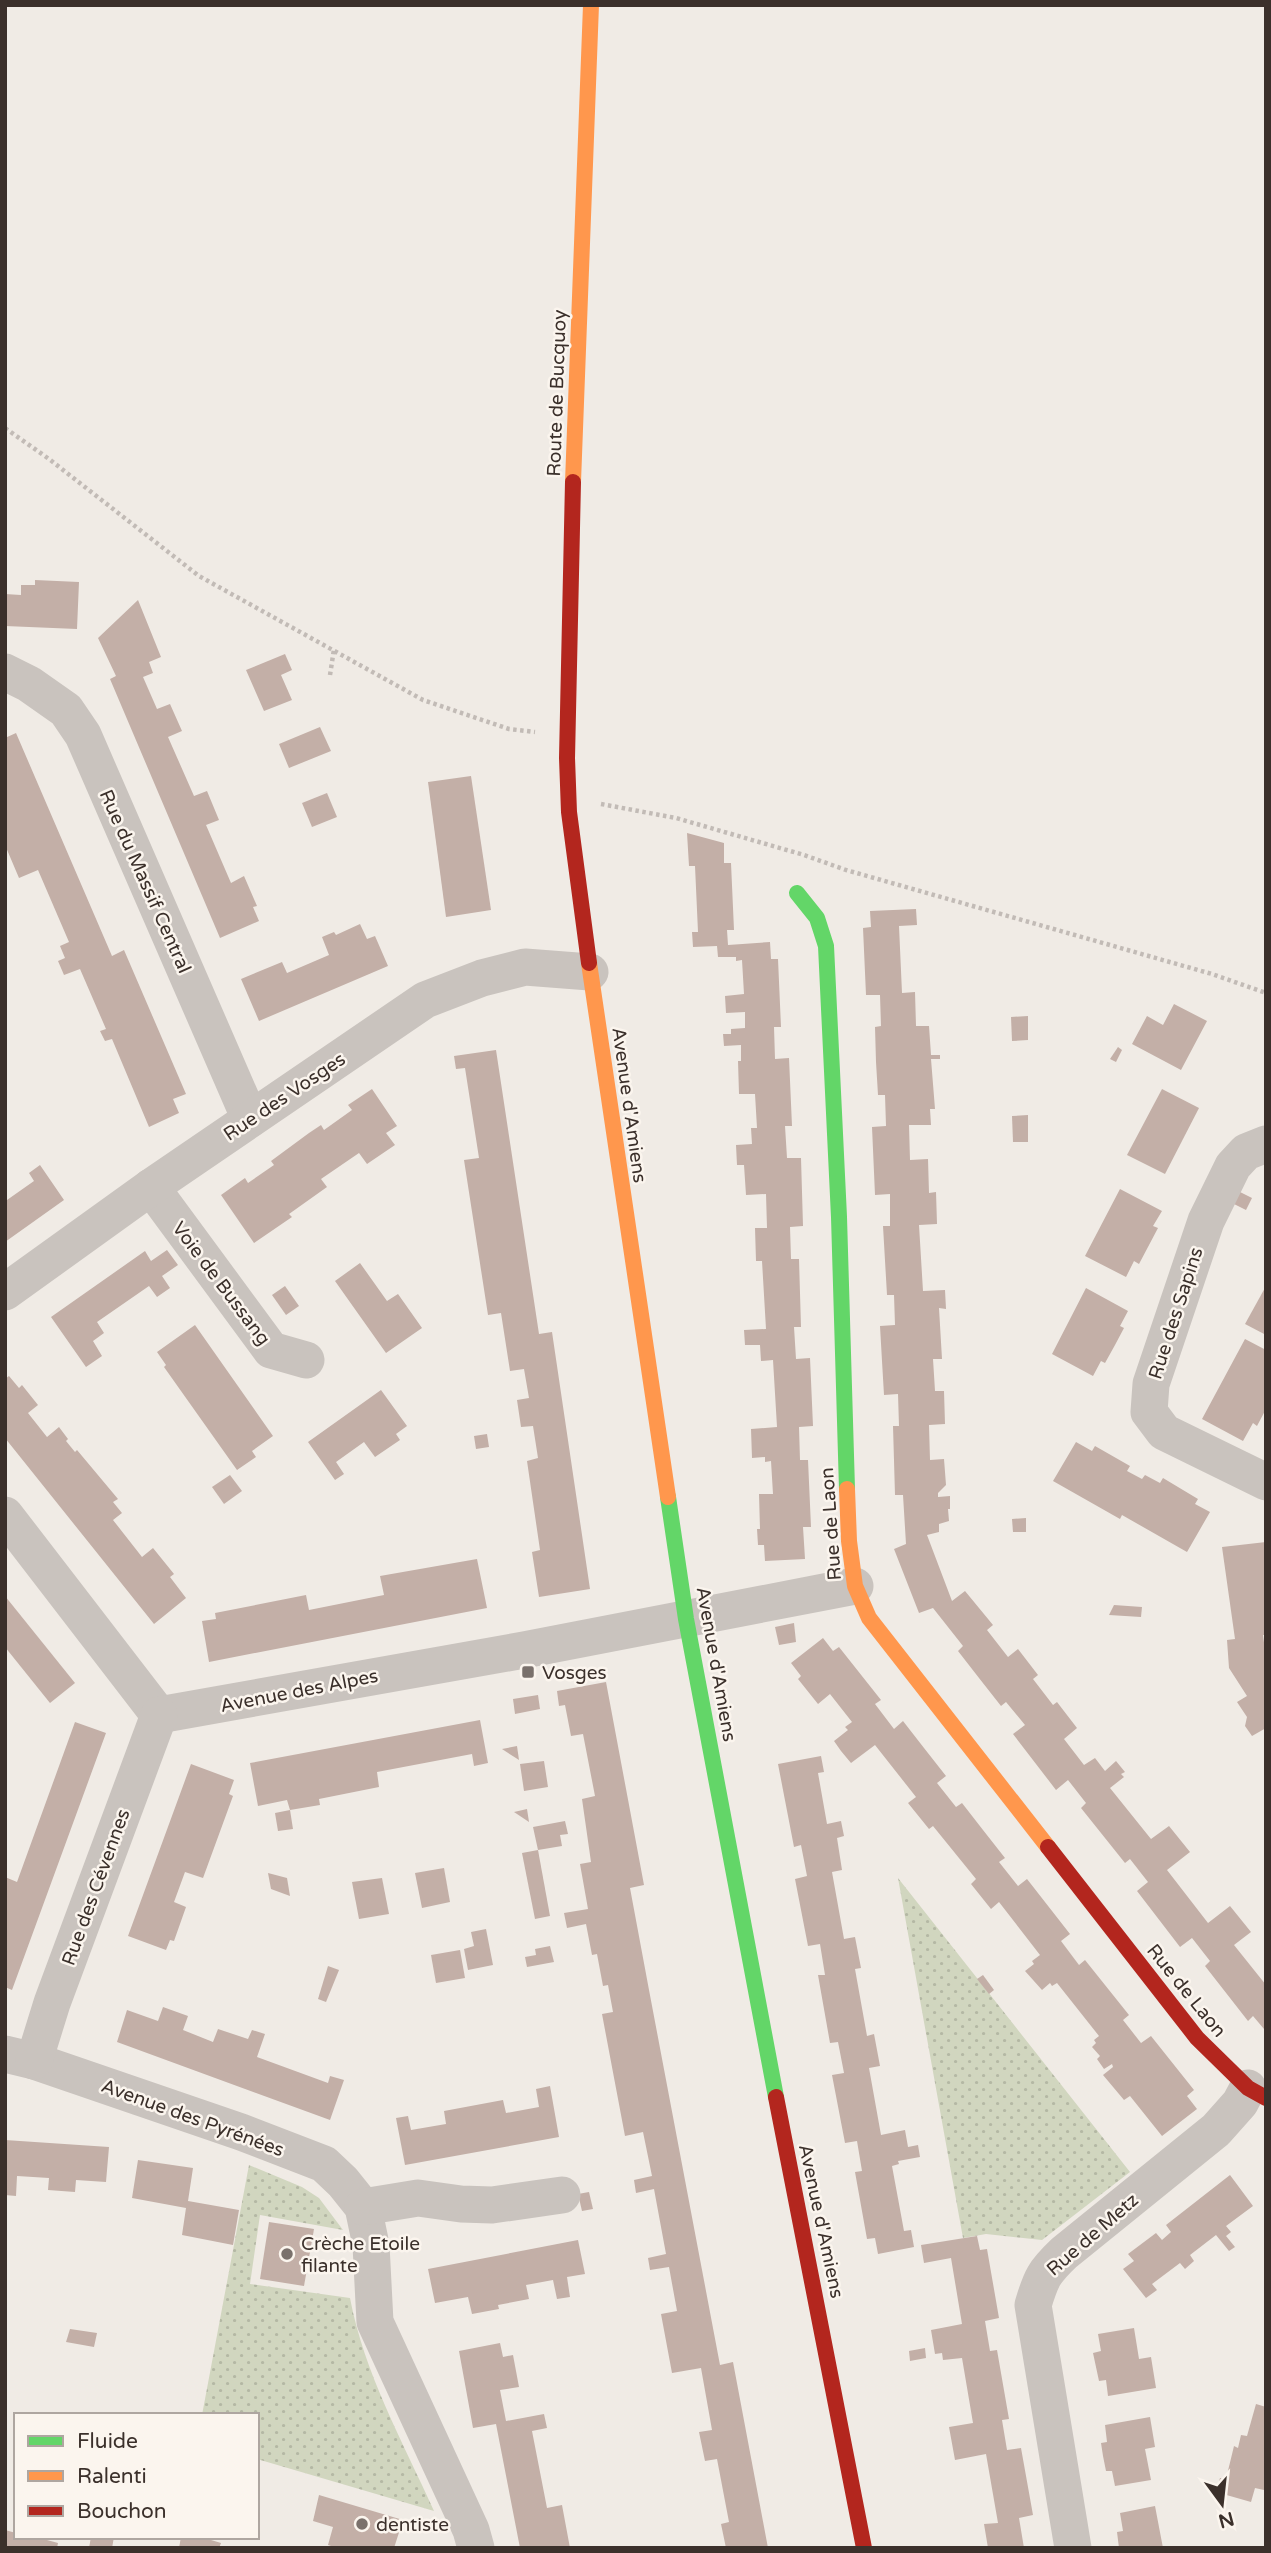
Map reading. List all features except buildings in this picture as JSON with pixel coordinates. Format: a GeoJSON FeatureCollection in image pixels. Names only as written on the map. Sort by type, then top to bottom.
{"type":"FeatureCollection","features":[{"type":"Feature","properties":{"kind":"main road","name":"Route de Bucquoy"},"geometry":{"type":"LineString","coordinates":[[568,791],[569,603],[591,5]]}},
{"type":"Feature","properties":{"kind":"main road","name":"Avenue d'Amiens"},"geometry":{"type":"LineString","coordinates":[[568,791],[590,972],[686,1619],[864,2548]]}},
{"type":"Feature","properties":{"kind":"main road","name":"Rue de Laon"},"geometry":{"type":"LineString","coordinates":[[797,893],[817,918],[826,946],[839,1217],[849,1541],[855,1586],[869,1619],[1197,2038],[1257,2093]]}},
{"type":"Feature","properties":{"kind":"street","name":"Rue du Massif Central"},"geometry":{"type":"LineString","coordinates":[[5,673],[29,684],[66,710],[83,735],[250,1119]]}},
{"type":"Feature","properties":{"kind":"street","name":"Rue des Vosges"},"geometry":{"type":"LineString","coordinates":[[5,1292],[151,1187],[425,1000],[481,978],[525,967],[590,972]]}},
{"type":"Feature","properties":{"kind":"street","name":"Rue des Sapins"},"geometry":{"type":"LineString","coordinates":[[1266,1144],[1245,1152],[1233,1166],[1206,1221],[1151,1384],[1149,1412],[1164,1432],[1266,1482]]}},
{"type":"Feature","properties":{"kind":"street","name":"Voie de Bussang"},"geometry":{"type":"LineString","coordinates":[[151,1187],[271,1350],[306,1360]]}},
{"type":"Feature","properties":{"kind":"street"},"geometry":{"type":"LineString","coordinates":[[5,1515],[159,1715]]}},
{"type":"Feature","properties":{"kind":"street","name":"Avenue des Alpes"},"geometry":{"type":"LineString","coordinates":[[159,1715],[855,1586]]}},
{"type":"Feature","properties":{"kind":"street","name":"Rue des Cévennes"},"geometry":{"type":"LineString","coordinates":[[19,2058],[52,2003],[159,1715]]}},
{"type":"Feature","properties":{"kind":"street","name":"Avenue des Pyrénées"},"geometry":{"type":"LineString","coordinates":[[19,2058],[241,2132],[324,2164],[343,2182],[363,2207],[371,2245],[375,2322],[466,2519],[476,2548]]}},
{"type":"Feature","properties":{"kind":"street","name":"Rue de Metz"},"geometry":{"type":"LineString","coordinates":[[1073,2548],[1033,2305],[1038,2287],[1045,2271],[1064,2253],[1216,2130],[1241,2103],[1257,2093]]}},
{"type":"Feature","properties":{"kind":"street"},"geometry":{"type":"LineString","coordinates":[[363,2207],[418,2198],[492,2205],[562,2195]]}},
{"type":"Feature","properties":{"kind":"path"},"geometry":{"type":"LineString","coordinates":[[5,428],[199,576],[423,700],[509,729],[544,733],[567,730]]}},
{"type":"Feature","properties":{"kind":"path"},"geometry":{"type":"LineString","coordinates":[[330,675],[334,649]]}},
{"type":"Feature","properties":{"kind":"path"},"geometry":{"type":"LineString","coordinates":[[568,791],[804,855],[846,870],[1212,974],[1266,993]]}},
{"type":"Feature","properties":{"kind":"green space"},"geometry":{"type":"Polygon","coordinates":[[[898,1878],[1130,2172],[1042,2240],[986,2234],[963,2238],[898,1878]]]}},
{"type":"Feature","properties":{"kind":"green space"},"geometry":{"type":"Polygon","coordinates":[[[249,2165],[302,2187],[319,2198],[343,2230],[260,2215],[250,2284],[350,2298],[356,2326],[375,2380],[434,2511],[259,2460],[259,2413],[202,2413],[249,2165]]]}},
{"type":"Feature","properties":{"kind":"traffic: fast"},"geometry":{"type":"LineString","coordinates":[[797,893],[817,918],[826,946],[839,1217],[847,1489]]}},
{"type":"Feature","properties":{"kind":"traffic: fast"},"geometry":{"type":"LineString","coordinates":[[668,1497],[686,1619],[776,2097]]}},
{"type":"Feature","properties":{"kind":"traffic: slow"},"geometry":{"type":"LineString","coordinates":[[573,482],[591,5]]}},
{"type":"Feature","properties":{"kind":"traffic: slow"},"geometry":{"type":"LineString","coordinates":[[589,963],[668,1497]]}},
{"type":"Feature","properties":{"kind":"traffic: slow"},"geometry":{"type":"LineString","coordinates":[[847,1489],[849,1541],[855,1586],[869,1618],[1048,1847]]}},
{"type":"Feature","properties":{"kind":"traffic: jam"},"geometry":{"type":"LineString","coordinates":[[573,482],[567,758],[569,812],[589,963]]}},
{"type":"Feature","properties":{"kind":"traffic: jam"},"geometry":{"type":"LineString","coordinates":[[1048,1847],[1197,2038],[1248,2088],[1266,2098]]}},
{"type":"Feature","properties":{"kind":"traffic: jam"},"geometry":{"type":"LineString","coordinates":[[776,2097],[864,2548]]}},
{"type":"Feature","properties":{"kind":"place","name":"Vosges"},"geometry":{"type":"Point","coordinates":[528,1672]}},
{"type":"Feature","properties":{"kind":"place","name":"Crèche Etoile filante"},"geometry":{"type":"Point","coordinates":[287,2254]}},
{"type":"Feature","properties":{"kind":"place","name":"dentiste"},"geometry":{"type":"Point","coordinates":[362,2524]}}]}
